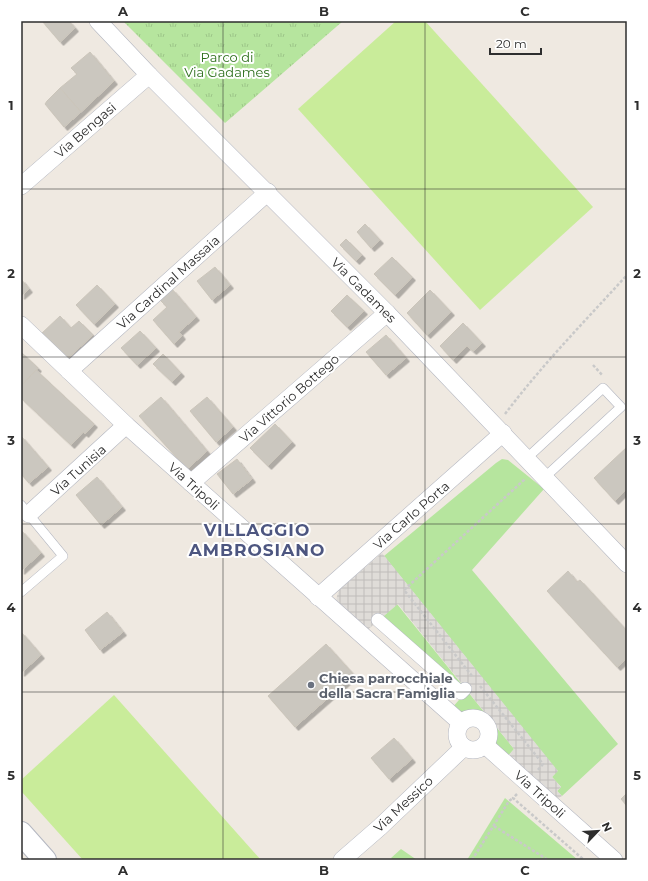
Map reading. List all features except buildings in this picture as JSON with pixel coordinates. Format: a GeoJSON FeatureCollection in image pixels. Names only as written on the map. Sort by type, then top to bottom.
{"type":"FeatureCollection","features":[{"type":"Feature","properties":{"kind":"street","name":"Via Gadames"},"geometry":{"type":"LineString","coordinates":[[98,21],[149,75],[268,192],[500,429],[627,564]]}},
{"type":"Feature","properties":{"kind":"street","name":"Via Bengasi"},"geometry":{"type":"LineString","coordinates":[[21,186],[149,75]]}},
{"type":"Feature","properties":{"kind":"street","name":"Via Cardinal Massaia"},"geometry":{"type":"LineString","coordinates":[[69,371],[268,192]]}},
{"type":"Feature","properties":{"kind":"street","name":"Via Vittorio Bottego"},"geometry":{"type":"LineString","coordinates":[[191,483],[386,313]]}},
{"type":"Feature","properties":{"kind":"street","name":"Via Tripoli"},"geometry":{"type":"LineString","coordinates":[[21,325],[126,425],[461,723]]}},
{"type":"Feature","properties":{"kind":"street","name":"Via Tunisia"},"geometry":{"type":"LineString","coordinates":[[25,510],[126,425]]}},
{"type":"Feature","properties":{"kind":"street","name":"Via Carlo Porta"},"geometry":{"type":"LineString","coordinates":[[318,597],[500,429]]}},
{"type":"Feature","properties":{"kind":"street"},"geometry":{"type":"LineString","coordinates":[[378,620],[461,693],[465,689]]}},
{"type":"Feature","properties":{"kind":"street"},"geometry":{"type":"LineString","coordinates":[[469,718],[479,719],[483,722],[488,730],[485,744],[481,748],[472,750],[460,744],[457,739],[457,733],[461,723],[469,718]]}},
{"type":"Feature","properties":{"kind":"street","name":"Via Tripoli"},"geometry":{"type":"LineString","coordinates":[[485,744],[614,860]]}},
{"type":"Feature","properties":{"kind":"street","name":"Via Messico"},"geometry":{"type":"LineString","coordinates":[[342,860],[380,827],[464,747]]}},
{"type":"Feature","properties":{"kind":"street"},"geometry":{"type":"LineString","coordinates":[[21,833],[45,860]]}},
{"type":"Feature","properties":{"kind":"lane"},"geometry":{"type":"LineString","coordinates":[[526,458],[603,388],[621,407],[545,477]]}},
{"type":"Feature","properties":{"kind":"lane"},"geometry":{"type":"LineString","coordinates":[[21,592],[63,556],[25,510]]}},
{"type":"Feature","properties":{"kind":"path"},"geometry":{"type":"LineString","coordinates":[[500,429],[524,388],[572,333],[627,276]]}},
{"type":"Feature","properties":{"kind":"path"},"geometry":{"type":"LineString","coordinates":[[408,586],[404,590],[473,677]]}},
{"type":"Feature","properties":{"kind":"path"},"geometry":{"type":"LineString","coordinates":[[472,860],[509,801],[542,764],[478,684]]}},
{"type":"Feature","properties":{"kind":"path"},"geometry":{"type":"LineString","coordinates":[[513,798],[584,860]]}},
{"type":"Feature","properties":{"kind":"path"},"geometry":{"type":"LineString","coordinates":[[494,826],[548,860]]}},
{"type":"Feature","properties":{"kind":"green space","name":"Parco di Via Gadames"},"geometry":{"type":"Polygon","coordinates":[[[123,21],[343,21],[225,123],[123,21]]]}},
{"type":"Feature","properties":{"kind":"green space"},"geometry":{"type":"Polygon","coordinates":[[[396,21],[425,21],[593,207],[480,310],[298,109],[396,21]]]}},
{"type":"Feature","properties":{"kind":"green space"},"geometry":{"type":"Polygon","coordinates":[[[502,459],[508,460],[544,489],[472,570],[618,744],[562,796],[557,791],[561,787],[552,777],[557,771],[384,556],[502,459]]]}},
{"type":"Feature","properties":{"kind":"green space"},"geometry":{"type":"Polygon","coordinates":[[[397,604],[514,749],[508,756],[496,746],[493,739],[493,731],[489,724],[482,718],[465,716],[452,708],[465,693],[380,619],[397,604]]]}},
{"type":"Feature","properties":{"kind":"green space"},"geometry":{"type":"Polygon","coordinates":[[[114,695],[261,860],[83,860],[21,791],[21,780],[114,695]]]}},
{"type":"Feature","properties":{"kind":"green space"},"geometry":{"type":"Polygon","coordinates":[[[505,798],[578,860],[467,860],[505,798]]]}},
{"type":"Feature","properties":{"kind":"green space"},"geometry":{"type":"Polygon","coordinates":[[[401,849],[417,860],[394,860],[391,858],[401,849]]]}},
{"type":"Feature","properties":{"kind":"shaded area"},"geometry":{"type":"Polygon","coordinates":[[[382,553],[558,771],[552,777],[561,787],[557,791],[562,796],[557,799],[508,756],[514,749],[398,604],[365,632],[336,603],[339,590],[382,553]]]}},
{"type":"Feature","properties":{"kind":"place","name":"Chiesa parrocchiale della Sacra Famiglia"},"geometry":{"type":"Point","coordinates":[311,685]}},
{"type":"Feature","properties":{"kind":"district","name":"VILLAGGIO AMBROSIANO"},"geometry":{"type":"Point","coordinates":[257,540]}}]}
